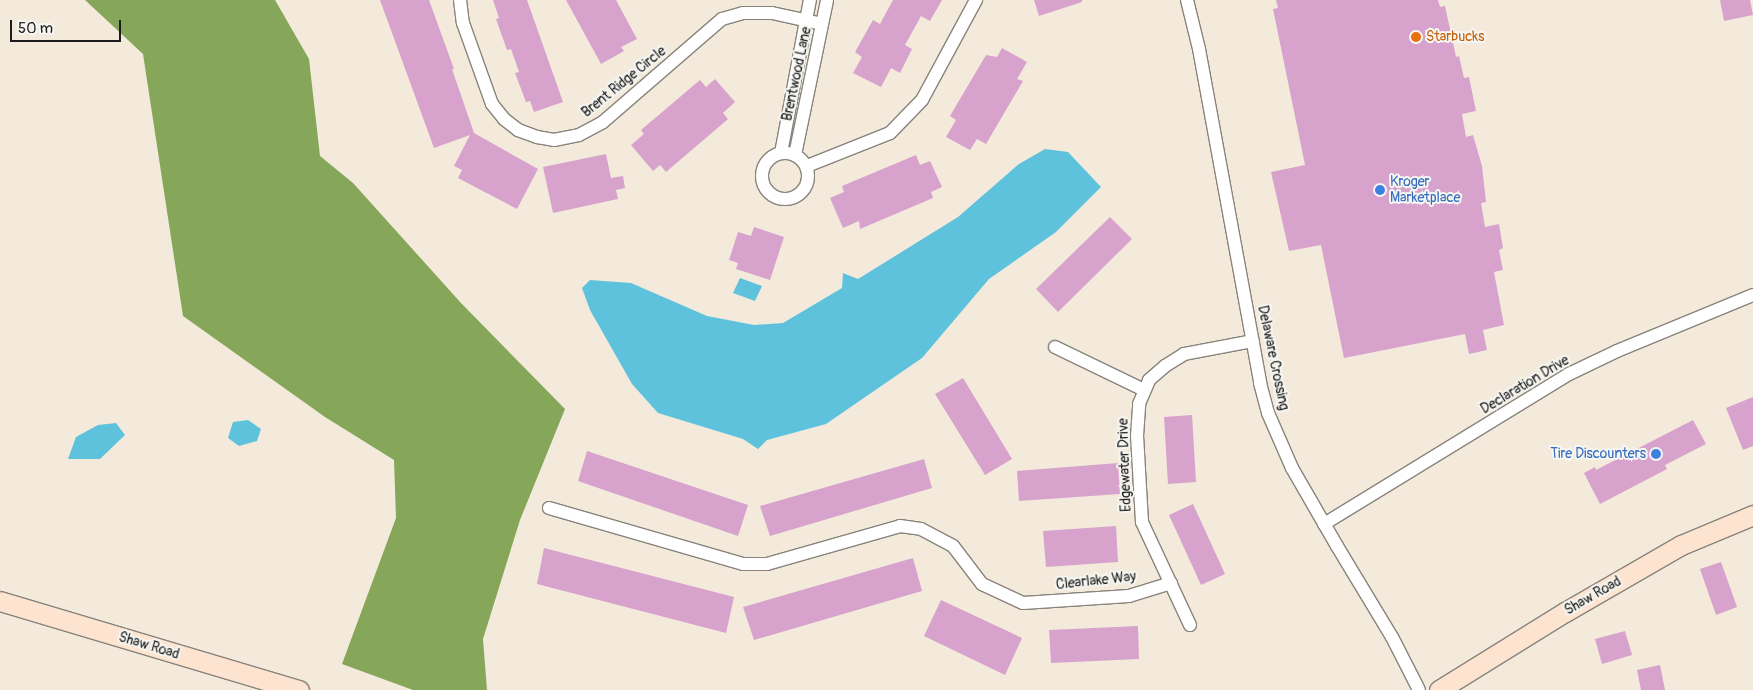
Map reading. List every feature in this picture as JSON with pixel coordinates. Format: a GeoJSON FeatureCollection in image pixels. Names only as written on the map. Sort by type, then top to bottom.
{"type":"FeatureCollection","features":[{"type":"Feature","properties":{"kind":"main road","name":"Shaw Road"},"geometry":{"type":"LineString","coordinates":[[1439,690],[1565,612],[1675,548],[1753,515]]}},
{"type":"Feature","properties":{"kind":"main road","name":"Shaw Road"},"geometry":{"type":"LineString","coordinates":[[0,601],[299,690]]}},
{"type":"Feature","properties":{"kind":"street","name":"Brent Ridge Circle"},"geometry":{"type":"LineString","coordinates":[[460,0],[464,23],[492,104],[504,119],[518,130],[536,137],[554,140],[580,135],[603,122],[722,19],[743,13],[772,13],[822,24]]}},
{"type":"Feature","properties":{"kind":"street","name":"Brentwood Lane"},"geometry":{"type":"LineString","coordinates":[[781,153],[810,0]]}},
{"type":"Feature","properties":{"kind":"street","name":"Brentwood Lane"},"geometry":{"type":"LineString","coordinates":[[795,155],[828,0]]}},
{"type":"Feature","properties":{"kind":"street"},"geometry":{"type":"LineString","coordinates":[[807,166],[890,133],[922,100],[976,0]]}},
{"type":"Feature","properties":{"kind":"street","name":"Delaware Crossing"},"geometry":{"type":"LineString","coordinates":[[1187,0],[1199,49],[1260,383],[1275,429],[1292,468],[1392,637],[1420,690]]}},
{"type":"Feature","properties":{"kind":"street"},"geometry":{"type":"LineString","coordinates":[[781,153],[795,155],[807,166],[808,182],[800,195],[784,200],[771,195],[762,182],[763,168],[767,161],[781,153]]}},
{"type":"Feature","properties":{"kind":"street","name":"Declaration Drive"},"geometry":{"type":"LineString","coordinates":[[1324,524],[1570,374],[1617,351],[1753,295]]}},
{"type":"Feature","properties":{"kind":"street","name":"Edgewater Drive"},"geometry":{"type":"LineString","coordinates":[[1190,624],[1142,522],[1137,436],[1138,404],[1149,380],[1165,366],[1184,354],[1252,341]]}},
{"type":"Feature","properties":{"kind":"street"},"geometry":{"type":"LineString","coordinates":[[1055,347],[1144,390]]}},
{"type":"Feature","properties":{"kind":"street","name":"Clearlake Way"},"geometry":{"type":"LineString","coordinates":[[549,508],[743,564],[767,564],[900,526],[921,529],[953,546],[982,584],[1023,603],[1129,596],[1171,583]]}},
{"type":"Feature","properties":{"kind":"green space"},"geometry":{"type":"Polygon","coordinates":[[[85,0],[275,0],[309,59],[320,156],[353,183],[461,303],[565,409],[520,520],[483,639],[487,690],[413,690],[342,664],[396,518],[394,460],[325,417],[183,316],[143,54],[85,0]]]}},
{"type":"Feature","properties":{"kind":"water"},"geometry":{"type":"Polygon","coordinates":[[[1045,149],[1068,152],[1101,187],[1056,232],[989,279],[922,358],[826,424],[767,440],[758,449],[743,439],[658,413],[632,384],[590,310],[582,288],[590,280],[631,283],[707,316],[754,325],[783,323],[842,288],[843,273],[858,279],[958,217],[1019,164],[1045,149]]]}},
{"type":"Feature","properties":{"kind":"water"},"geometry":{"type":"Polygon","coordinates":[[[740,278],[762,286],[755,301],[733,293],[740,278]]]}},
{"type":"Feature","properties":{"kind":"water"},"geometry":{"type":"Polygon","coordinates":[[[248,420],[261,429],[257,441],[239,446],[228,438],[233,422],[248,420]]]}},
{"type":"Feature","properties":{"kind":"water"},"geometry":{"type":"Polygon","coordinates":[[[116,423],[125,435],[100,459],[68,459],[76,437],[98,425],[116,423]]]}},
{"type":"Feature","properties":{"kind":"building"},"geometry":{"type":"Polygon","coordinates":[[[380,0],[429,0],[454,69],[452,69],[474,133],[538,169],[517,209],[458,178],[462,170],[454,166],[470,135],[434,148],[380,0]]]}},
{"type":"Feature","properties":{"kind":"building"},"geometry":{"type":"Polygon","coordinates":[[[493,0],[527,0],[563,102],[534,112],[530,101],[526,102],[515,73],[519,72],[511,49],[507,50],[496,19],[499,18],[493,0]]]}},
{"type":"Feature","properties":{"kind":"building"},"geometry":{"type":"Polygon","coordinates":[[[566,0],[616,0],[637,39],[621,47],[624,51],[601,64],[566,0]]]}},
{"type":"Feature","properties":{"kind":"building"},"geometry":{"type":"Polygon","coordinates":[[[893,0],[942,0],[930,21],[921,16],[905,45],[912,49],[900,73],[891,68],[881,87],[853,73],[862,57],[855,52],[873,20],[880,24],[893,0]]]}},
{"type":"Feature","properties":{"kind":"building"},"geometry":{"type":"Polygon","coordinates":[[[1034,0],[1082,0],[1082,2],[1039,16],[1034,0]]]}},
{"type":"Feature","properties":{"kind":"building","name":"Kroger Marketplace"},"geometry":{"type":"Polygon","coordinates":[[[1276,0],[1438,0],[1440,7],[1445,6],[1456,57],[1459,56],[1464,78],[1469,77],[1476,111],[1462,114],[1466,137],[1473,135],[1482,166],[1486,202],[1481,203],[1485,227],[1499,224],[1503,248],[1499,250],[1503,270],[1494,272],[1504,325],[1483,330],[1487,350],[1469,354],[1465,334],[1344,358],[1321,245],[1289,251],[1271,172],[1305,165],[1273,9],[1278,8],[1276,0]]]}},
{"type":"Feature","properties":{"kind":"building"},"geometry":{"type":"Polygon","coordinates":[[[1720,0],[1750,0],[1753,15],[1724,21],[1720,0]]]}},
{"type":"Feature","properties":{"kind":"building"},"geometry":{"type":"Polygon","coordinates":[[[1002,48],[1027,62],[1017,79],[1023,81],[986,144],[977,139],[970,150],[946,137],[956,120],[950,116],[986,55],[997,57],[1002,48]]]}},
{"type":"Feature","properties":{"kind":"building"},"geometry":{"type":"Polygon","coordinates":[[[715,79],[735,102],[723,113],[728,119],[666,172],[660,165],[653,171],[631,145],[644,134],[641,130],[700,80],[706,87],[715,79]]]}},
{"type":"Feature","properties":{"kind":"building"},"geometry":{"type":"Polygon","coordinates":[[[606,154],[611,178],[623,176],[625,188],[616,190],[618,199],[553,213],[543,167],[606,154]]]}},
{"type":"Feature","properties":{"kind":"building"},"geometry":{"type":"Polygon","coordinates":[[[916,155],[920,165],[930,161],[942,187],[931,192],[933,198],[860,229],[859,221],[843,228],[830,198],[844,192],[842,186],[916,155]]]}},
{"type":"Feature","properties":{"kind":"building"},"geometry":{"type":"Polygon","coordinates":[[[1110,217],[1132,239],[1058,312],[1036,289],[1110,217]]]}},
{"type":"Feature","properties":{"kind":"building"},"geometry":{"type":"Polygon","coordinates":[[[754,227],[784,237],[770,280],[736,269],[738,263],[729,260],[738,232],[751,236],[754,227]]]}},
{"type":"Feature","properties":{"kind":"building"},"geometry":{"type":"Polygon","coordinates":[[[963,378],[1012,459],[985,475],[935,394],[963,378]]]}},
{"type":"Feature","properties":{"kind":"building"},"geometry":{"type":"Polygon","coordinates":[[[1753,397],[1753,446],[1743,450],[1726,408],[1753,397]]]}},
{"type":"Feature","properties":{"kind":"building"},"geometry":{"type":"Polygon","coordinates":[[[1192,415],[1196,482],[1168,484],[1164,417],[1192,415]]]}},
{"type":"Feature","properties":{"kind":"building","name":"Tire Discounters"},"geometry":{"type":"Polygon","coordinates":[[[1693,420],[1706,444],[1665,465],[1667,469],[1600,504],[1584,473],[1595,467],[1596,470],[1693,420]]]}},
{"type":"Feature","properties":{"kind":"building"},"geometry":{"type":"Polygon","coordinates":[[[587,451],[748,505],[738,536],[578,481],[587,451]]]}},
{"type":"Feature","properties":{"kind":"building"},"geometry":{"type":"Polygon","coordinates":[[[924,459],[932,488],[770,536],[760,506],[924,459]]]}},
{"type":"Feature","properties":{"kind":"building"},"geometry":{"type":"Polygon","coordinates":[[[1118,463],[1120,494],[1019,501],[1017,471],[1118,463]]]}},
{"type":"Feature","properties":{"kind":"building"},"geometry":{"type":"Polygon","coordinates":[[[1193,504],[1225,574],[1201,585],[1169,515],[1193,504]]]}},
{"type":"Feature","properties":{"kind":"building"},"geometry":{"type":"Polygon","coordinates":[[[1116,526],[1118,562],[1046,567],[1043,531],[1116,526]]]}},
{"type":"Feature","properties":{"kind":"building"},"geometry":{"type":"Polygon","coordinates":[[[544,548],[734,597],[726,633],[537,584],[544,548]]]}},
{"type":"Feature","properties":{"kind":"building"},"geometry":{"type":"Polygon","coordinates":[[[913,558],[922,591],[754,640],[743,607],[913,558]]]}},
{"type":"Feature","properties":{"kind":"building"},"geometry":{"type":"Polygon","coordinates":[[[1721,562],[1737,607],[1716,615],[1700,569],[1721,562]]]}},
{"type":"Feature","properties":{"kind":"building"},"geometry":{"type":"Polygon","coordinates":[[[941,600],[1022,638],[1005,675],[924,636],[941,600]]]}},
{"type":"Feature","properties":{"kind":"building"},"geometry":{"type":"Polygon","coordinates":[[[1138,626],[1139,659],[1051,663],[1049,630],[1138,626]]]}},
{"type":"Feature","properties":{"kind":"building"},"geometry":{"type":"Polygon","coordinates":[[[1625,631],[1632,655],[1602,664],[1595,639],[1625,631]]]}},
{"type":"Feature","properties":{"kind":"building"},"geometry":{"type":"Polygon","coordinates":[[[1660,665],[1665,690],[1641,690],[1637,670],[1660,665]]]}},
{"type":"Feature","properties":{"kind":"place","name":"Starbucks"},"geometry":{"type":"Point","coordinates":[1416,37]}},
{"type":"Feature","properties":{"kind":"place","name":"Kroger Marketplace"},"geometry":{"type":"Point","coordinates":[1380,190]}},
{"type":"Feature","properties":{"kind":"place","name":"Tire Discounters"},"geometry":{"type":"Point","coordinates":[1656,454]}}]}
